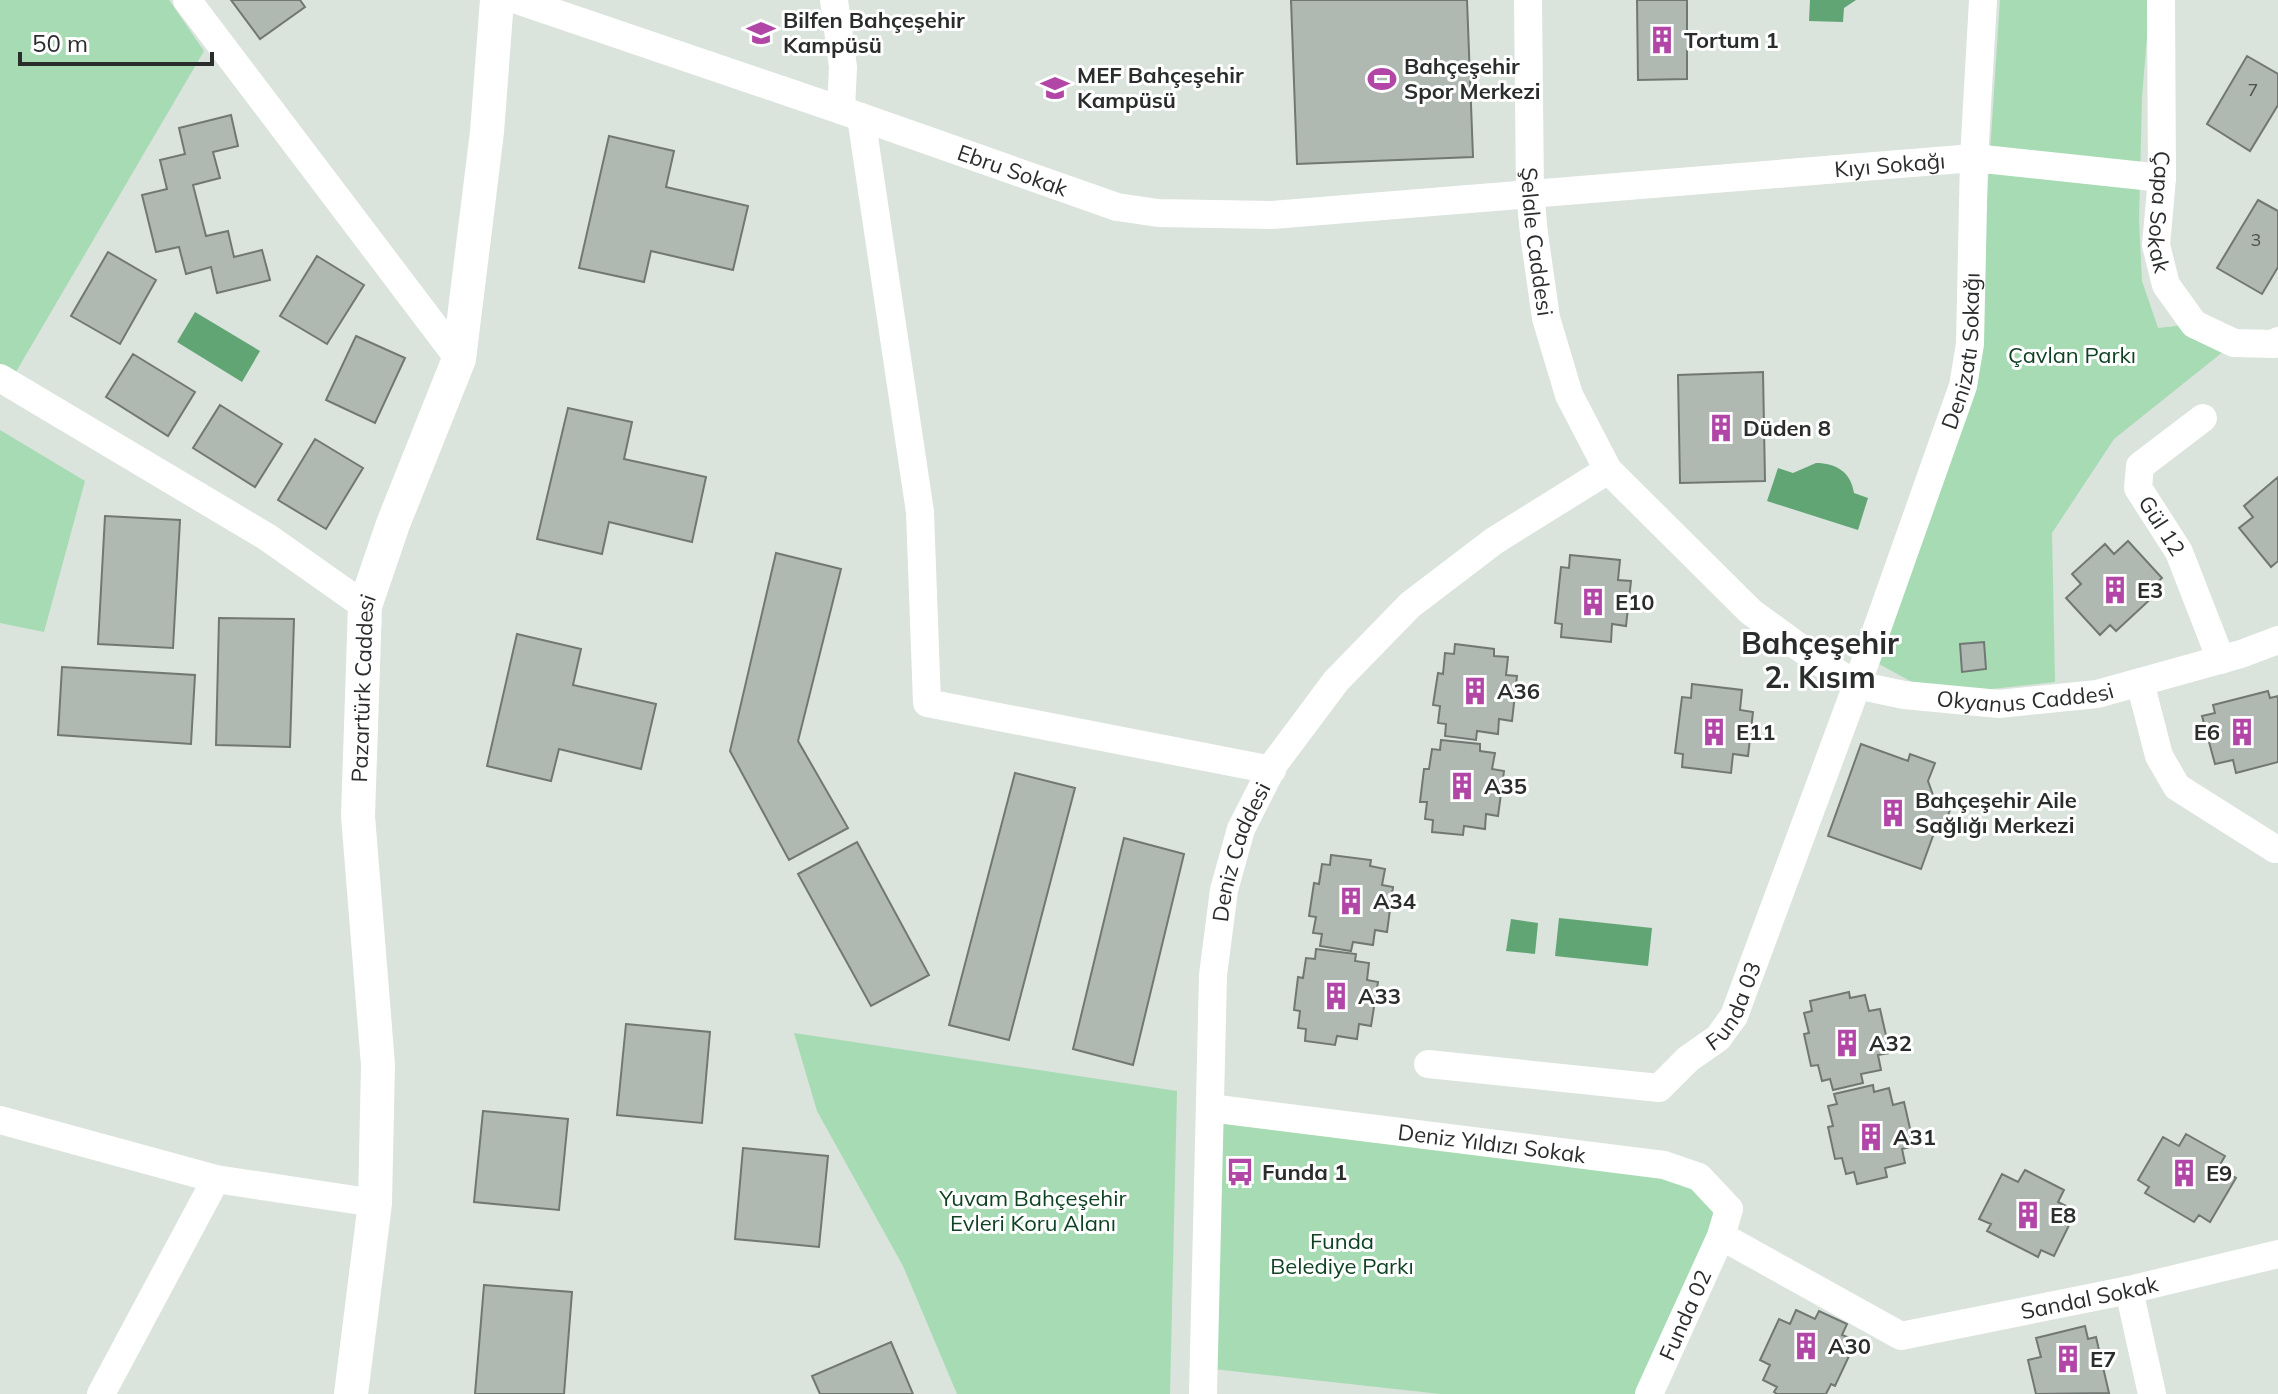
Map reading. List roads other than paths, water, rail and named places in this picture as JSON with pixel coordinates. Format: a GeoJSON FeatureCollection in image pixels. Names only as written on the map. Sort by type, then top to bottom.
{"type":"FeatureCollection","features":[{"type":"Feature","properties":{"kind":"street"},"geometry":{"type":"LineString","coordinates":[[187,0],[459,359]]}},
{"type":"Feature","properties":{"kind":"street","name":"Pazartürk Caddesi"},"geometry":{"type":"LineString","coordinates":[[351,1394],[375,1203],[378,1065],[358,816],[365,606],[393,524],[459,359],[487,132],[497,0]]}},
{"type":"Feature","properties":{"kind":"street","name":"Ebru Sokak"},"geometry":{"type":"LineString","coordinates":[[517,0],[1117,207],[1158,213],[1272,215],[1619,186]]}},
{"type":"Feature","properties":{"kind":"street"},"geometry":{"type":"LineString","coordinates":[[834,0],[920,512],[927,703],[1272,770]]}},
{"type":"Feature","properties":{"kind":"street","name":"Şelale Caddesi"},"geometry":{"type":"LineString","coordinates":[[1528,0],[1530,192],[1546,318],[1569,395],[1608,470]]}},
{"type":"Feature","properties":{"kind":"street","name":"Denizatı Sokağı"},"geometry":{"type":"LineString","coordinates":[[1857,685],[1963,386],[1970,344],[1974,158],[1983,0]]}},
{"type":"Feature","properties":{"kind":"street","name":"Çapa Sokak"},"geometry":{"type":"LineString","coordinates":[[2161,0],[2162,178],[2156,245],[2166,285],[2194,324],[2234,343],[2274,344],[2278,341]]}},
{"type":"Feature","properties":{"kind":"street","name":"Kıyı Sokağı"},"geometry":{"type":"LineString","coordinates":[[1619,186],[1974,158],[2162,178]]}},
{"type":"Feature","properties":{"kind":"street"},"geometry":{"type":"LineString","coordinates":[[0,378],[267,537],[365,606]]}},
{"type":"Feature","properties":{"kind":"street","name":"Gül 12"},"geometry":{"type":"LineString","coordinates":[[2203,418],[2140,466],[2138,488],[2179,552],[2221,660]]}},
{"type":"Feature","properties":{"kind":"street","name":"Deniz Caddesi"},"geometry":{"type":"LineString","coordinates":[[1203,1394],[1213,975],[1224,890],[1241,829],[1272,770],[1336,681],[1410,605],[1494,541],[1608,470]]}},
{"type":"Feature","properties":{"kind":"street","name":"Okyanus Caddesi"},"geometry":{"type":"LineString","coordinates":[[1608,470],[1751,612],[1857,685],[1904,695],[1999,704],[2097,694],[2221,660],[2278,640]]}},
{"type":"Feature","properties":{"kind":"street"},"geometry":{"type":"LineString","coordinates":[[2140,682],[2159,756],[2177,787],[2275,849]]}},
{"type":"Feature","properties":{"kind":"street","name":"Funda 03"},"geometry":{"type":"LineString","coordinates":[[1428,1064],[1659,1088],[1688,1059],[1718,1038],[1734,1016],[1857,685]]}},
{"type":"Feature","properties":{"kind":"street","name":"Deniz Yıldızı Sokak"},"geometry":{"type":"LineString","coordinates":[[1210,1108],[1664,1165],[1699,1177],[1729,1209],[1721,1236]]}},
{"type":"Feature","properties":{"kind":"street"},"geometry":{"type":"LineString","coordinates":[[0,1120],[216,1179],[375,1203]]}},
{"type":"Feature","properties":{"kind":"street"},"geometry":{"type":"LineString","coordinates":[[101,1394],[216,1179]]}},
{"type":"Feature","properties":{"kind":"street","name":"Sandal Sokak"},"geometry":{"type":"LineString","coordinates":[[1721,1236],[1901,1336],[2129,1290],[2278,1254]]}},
{"type":"Feature","properties":{"kind":"street","name":"Funda 02"},"geometry":{"type":"LineString","coordinates":[[1649,1394],[1721,1236]]}},
{"type":"Feature","properties":{"kind":"street"},"geometry":{"type":"LineString","coordinates":[[2129,1290],[2152,1394]]}},
{"type":"Feature","properties":{"kind":"place","name":"Bilfen Bahçeşehir Kampüsü"},"geometry":{"type":"Point","coordinates":[761,33]}},
{"type":"Feature","properties":{"kind":"place","name":"Tortum 1"},"geometry":{"type":"Point","coordinates":[1662,40]}},
{"type":"Feature","properties":{"kind":"place","name":"Bahçeşehir Spor Merkezi"},"geometry":{"type":"Point","coordinates":[1382,79]}},
{"type":"Feature","properties":{"kind":"place","name":"MEF Bahçeşehir Kampüsü"},"geometry":{"type":"Point","coordinates":[1055,88]}},
{"type":"Feature","properties":{"kind":"place","name":"Düden 8"},"geometry":{"type":"Point","coordinates":[1721,428]}},
{"type":"Feature","properties":{"kind":"place","name":"E3"},"geometry":{"type":"Point","coordinates":[2115,590]}},
{"type":"Feature","properties":{"kind":"place","name":"E10"},"geometry":{"type":"Point","coordinates":[1593,602]}},
{"type":"Feature","properties":{"kind":"place","name":"A36"},"geometry":{"type":"Point","coordinates":[1475,691]}},
{"type":"Feature","properties":{"kind":"place","name":"E11"},"geometry":{"type":"Point","coordinates":[1714,732]}},
{"type":"Feature","properties":{"kind":"place","name":"E6"},"geometry":{"type":"Point","coordinates":[2242,732]}},
{"type":"Feature","properties":{"kind":"place","name":"A35"},"geometry":{"type":"Point","coordinates":[1462,786]}},
{"type":"Feature","properties":{"kind":"place","name":"Bahçeşehir Aile Sağlığı Merkezi"},"geometry":{"type":"Point","coordinates":[1893,813]}},
{"type":"Feature","properties":{"kind":"place","name":"A34"},"geometry":{"type":"Point","coordinates":[1351,901]}},
{"type":"Feature","properties":{"kind":"place","name":"A33"},"geometry":{"type":"Point","coordinates":[1336,996]}},
{"type":"Feature","properties":{"kind":"place","name":"A32"},"geometry":{"type":"Point","coordinates":[1847,1043]}},
{"type":"Feature","properties":{"kind":"place","name":"A31"},"geometry":{"type":"Point","coordinates":[1871,1137]}},
{"type":"Feature","properties":{"kind":"place","name":"Funda 1"},"geometry":{"type":"Point","coordinates":[1240,1172]}},
{"type":"Feature","properties":{"kind":"place","name":"E9"},"geometry":{"type":"Point","coordinates":[2184,1173]}},
{"type":"Feature","properties":{"kind":"place","name":"E8"},"geometry":{"type":"Point","coordinates":[2028,1215]}},
{"type":"Feature","properties":{"kind":"place","name":"A30"},"geometry":{"type":"Point","coordinates":[1806,1346]}},
{"type":"Feature","properties":{"kind":"place","name":"E7"},"geometry":{"type":"Point","coordinates":[2068,1359]}},
{"type":"Feature","properties":{"kind":"district","name":"Bahçeşehir 2. Kısım"},"geometry":{"type":"Point","coordinates":[1820,660]}},
{"type":"Feature","properties":{"kind":"park label","name":"Çavlan Parkı"},"geometry":{"type":"Point","coordinates":[2072,355]}},
{"type":"Feature","properties":{"kind":"park label","name":"Yuvam Bahçeşehir Evleri Koru Alanı"},"geometry":{"type":"Point","coordinates":[1033,1210]}},
{"type":"Feature","properties":{"kind":"park label","name":"Funda Belediye Parkı"},"geometry":{"type":"Point","coordinates":[1342,1254]}}]}
